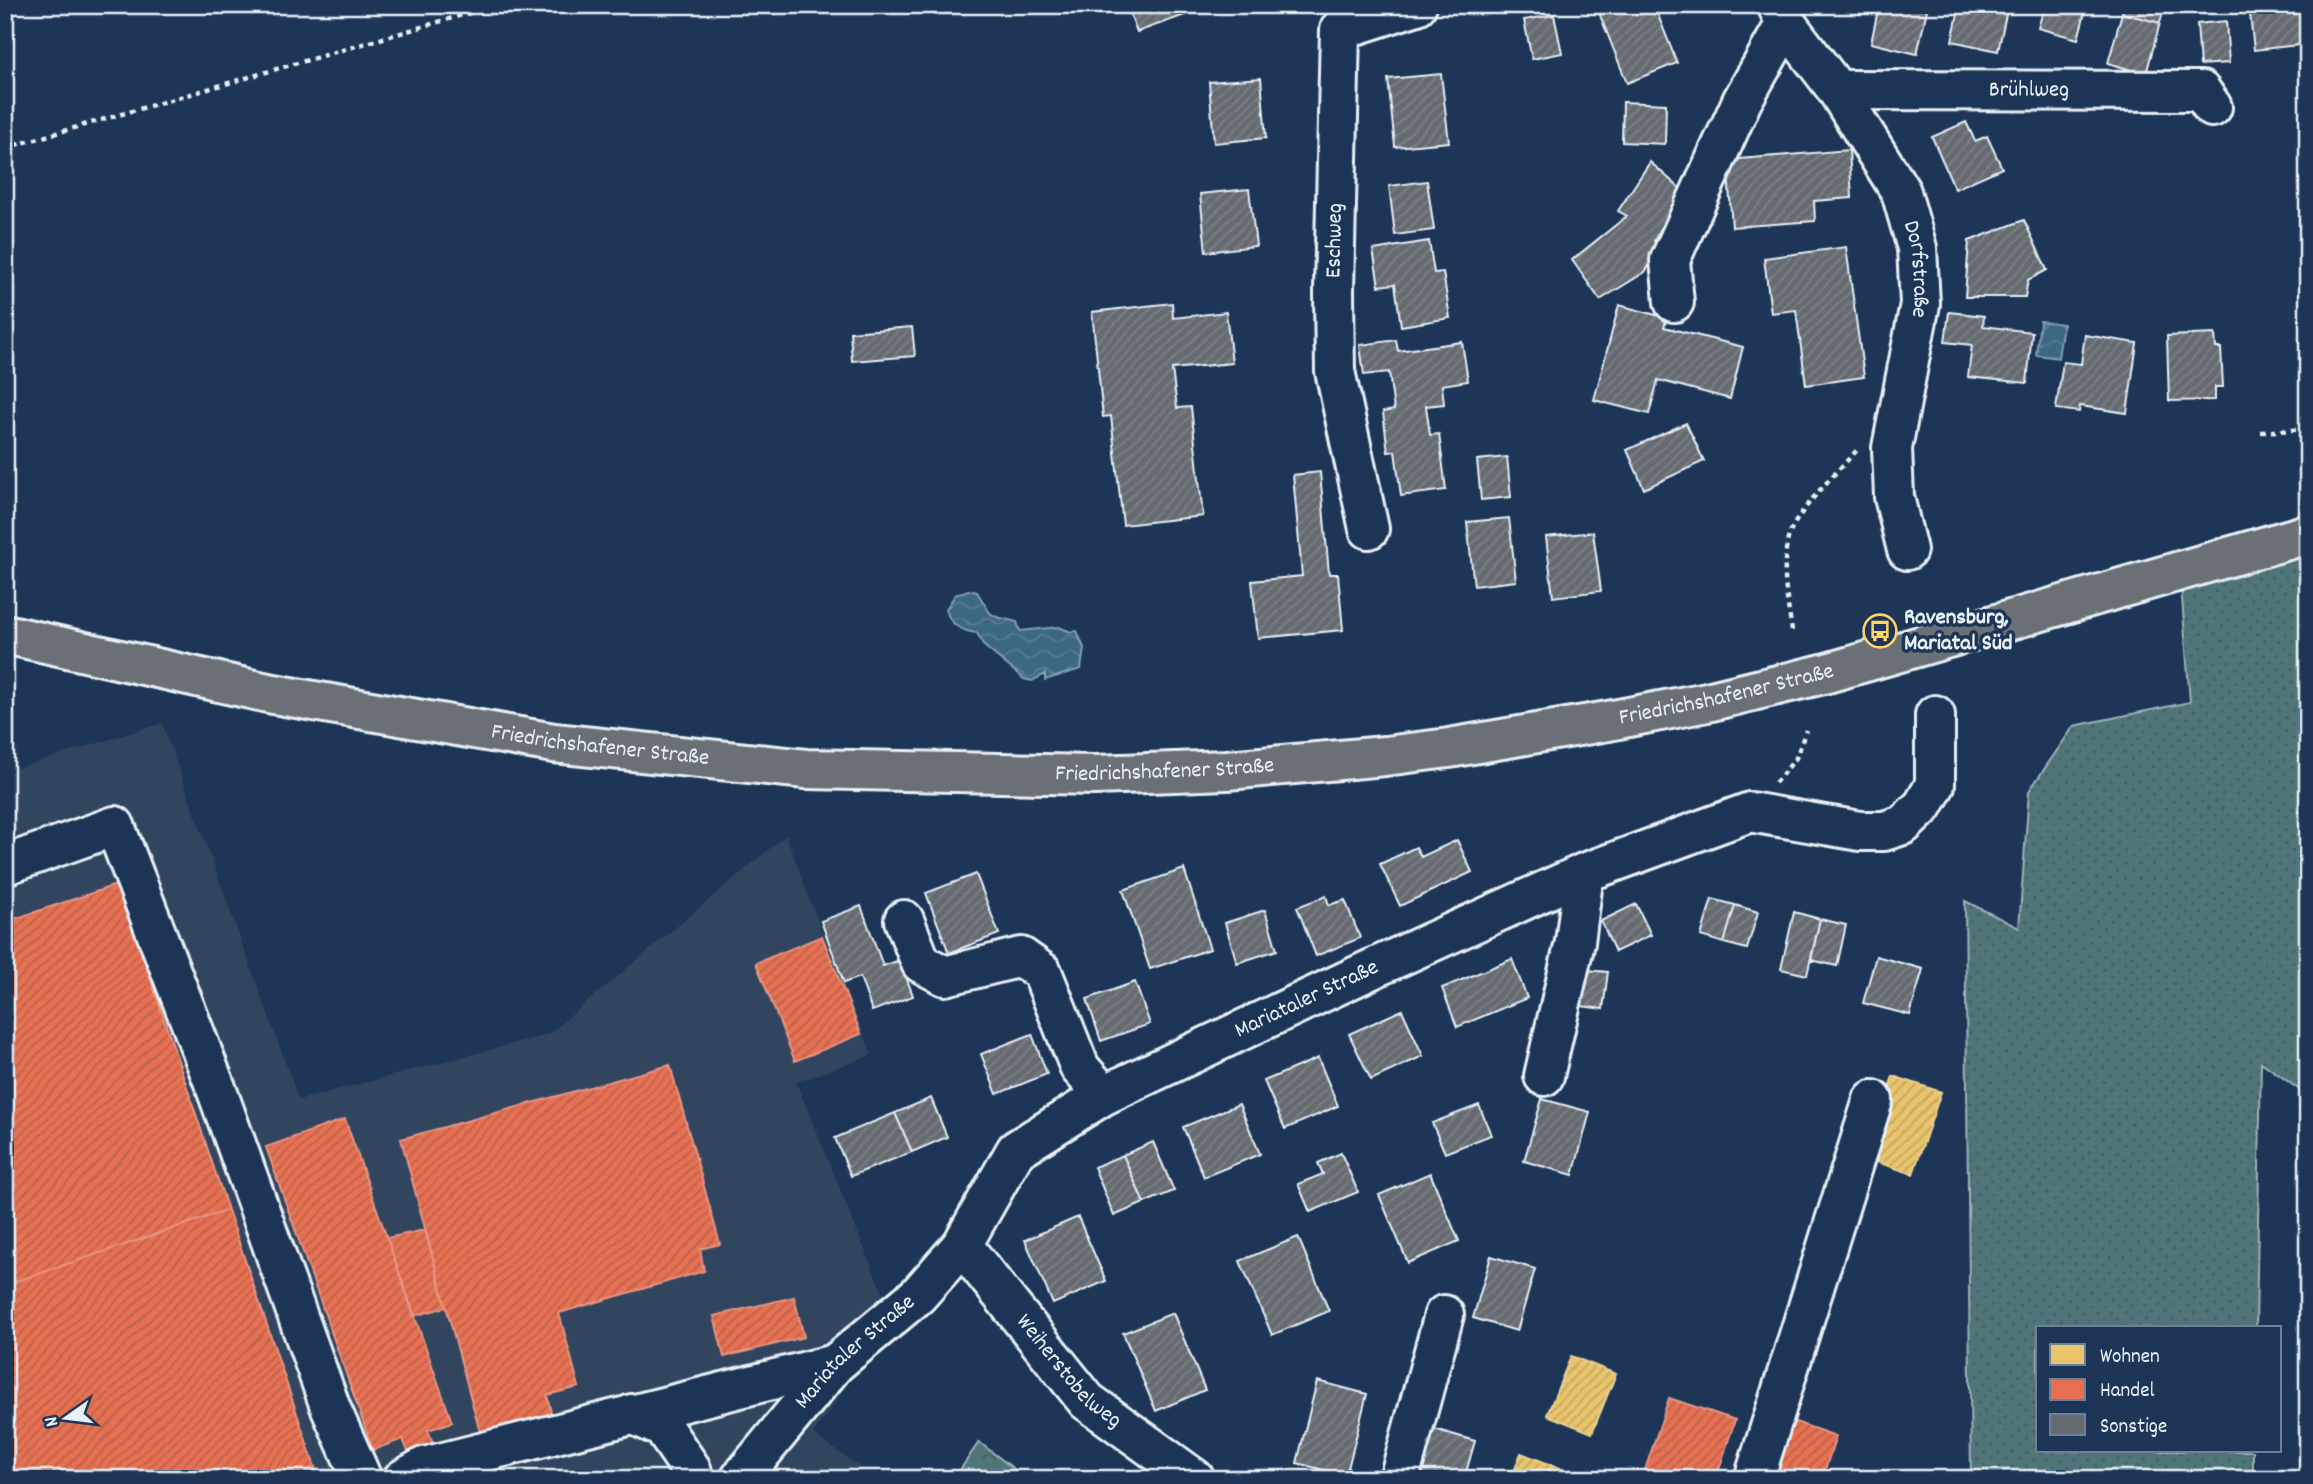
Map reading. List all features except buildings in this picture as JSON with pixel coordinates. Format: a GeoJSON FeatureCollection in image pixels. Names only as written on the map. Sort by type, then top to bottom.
{"type":"FeatureCollection","features":[{"type":"Feature","properties":{"kind":"main road","name":"Friedrichshafener Straße"},"geometry":{"type":"LineString","coordinates":[[5,634],[268,693],[554,743],[806,769],[1095,775],[1227,770],[1449,748],[1608,722],[1707,702],[1827,673],[2308,534]]}},
{"type":"Feature","properties":{"kind":"street","name":"Eschweg"},"geometry":{"type":"LineString","coordinates":[[1369,528],[1335,370],[1334,291],[1340,30],[1417,5]]}},
{"type":"Feature","properties":{"kind":"street","name":"Dorfstraße"},"geometry":{"type":"LineString","coordinates":[[1674,302],[1670,260],[1782,14],[1837,90],[1901,192],[1917,248],[1920,304],[1892,448],[1894,497],[1907,550]]}},
{"type":"Feature","properties":{"kind":"street","name":"Brühlweg"},"geometry":{"type":"LineString","coordinates":[[1837,90],[2201,91],[2212,107]]}},
{"type":"Feature","properties":{"kind":"street"},"geometry":{"type":"LineString","coordinates":[[1749,812],[1860,831],[1884,831],[1903,825],[1923,806],[1935,786],[1935,715]]}},
{"type":"Feature","properties":{"kind":"street","name":"Mariataler Straße"},"geometry":{"type":"LineString","coordinates":[[740,1479],[835,1364],[918,1295],[961,1245],[1016,1150],[1104,1095],[1374,968],[1584,873],[1749,812]]}},
{"type":"Feature","properties":{"kind":"street"},"geometry":{"type":"LineString","coordinates":[[5,865],[115,826],[216,1088],[331,1409],[362,1479]]}},
{"type":"Feature","properties":{"kind":"street"},"geometry":{"type":"LineString","coordinates":[[1545,1076],[1575,942],[1584,873]]}},
{"type":"Feature","properties":{"kind":"street"},"geometry":{"type":"LineString","coordinates":[[904,920],[921,963],[946,976],[1021,957],[1042,972],[1080,1068],[1104,1095]]}},
{"type":"Feature","properties":{"kind":"street"},"geometry":{"type":"LineString","coordinates":[[1754,1479],[1873,1100]]}},
{"type":"Feature","properties":{"kind":"street","name":"Weiherstobelweg"},"geometry":{"type":"LineString","coordinates":[[961,1245],[1087,1401],[1195,1479]]}},
{"type":"Feature","properties":{"kind":"street"},"geometry":{"type":"LineString","coordinates":[[1399,1479],[1444,1315]]}},
{"type":"Feature","properties":{"kind":"street"},"geometry":{"type":"LineString","coordinates":[[403,1479],[424,1467],[835,1364]]}},
{"type":"Feature","properties":{"kind":"street"},"geometry":{"type":"LineString","coordinates":[[632,1414],[663,1429],[691,1469],[694,1479]]}},
{"type":"Feature","properties":{"kind":"path"},"geometry":{"type":"LineString","coordinates":[[5,149],[497,5]]}},
{"type":"Feature","properties":{"kind":"path"},"geometry":{"type":"LineString","coordinates":[[2260,432],[2308,429]]}},
{"type":"Feature","properties":{"kind":"path"},"geometry":{"type":"LineString","coordinates":[[1792,631],[1784,583],[1788,537],[1805,508],[1863,445],[1892,448]]}},
{"type":"Feature","properties":{"kind":"path"},"geometry":{"type":"LineString","coordinates":[[1749,812],[1796,758],[1806,730]]}},
{"type":"Feature","properties":{"kind":"shaded area"},"geometry":{"type":"Polygon","coordinates":[[[162,723],[299,1100],[549,1034],[786,835],[872,1055],[796,1082],[883,1294],[863,1362],[813,1434],[877,1479],[5,1479],[5,772],[162,723]]]}},
{"type":"Feature","properties":{"kind":"green space"},"geometry":{"type":"Polygon","coordinates":[[[2308,534],[2308,1096],[2261,1062],[2256,1326],[2036,1326],[2036,1452],[2253,1452],[2253,1479],[1971,1479],[1965,901],[2019,928],[2029,791],[2074,726],[2190,702],[2180,572],[2308,534]]]}},
{"type":"Feature","properties":{"kind":"green space"},"geometry":{"type":"Polygon","coordinates":[[[979,1442],[1027,1479],[954,1479],[979,1442]]]}},
{"type":"Feature","properties":{"kind":"water"},"geometry":{"type":"Polygon","coordinates":[[[2040,321],[2063,324],[2058,358],[2036,355],[2040,321]]]}},
{"type":"Feature","properties":{"kind":"water"},"geometry":{"type":"Polygon","coordinates":[[[968,590],[977,592],[990,613],[1017,622],[1020,631],[1059,627],[1071,632],[1077,631],[1084,648],[1081,669],[1045,680],[1045,674],[1032,681],[1024,679],[984,646],[977,633],[961,629],[950,619],[946,609],[955,595],[968,590]]]}},
{"type":"Feature","properties":{"kind":"place","name":"Ravensburg, Mariatal Süd"},"geometry":{"type":"Point","coordinates":[1880,631]}}]}
